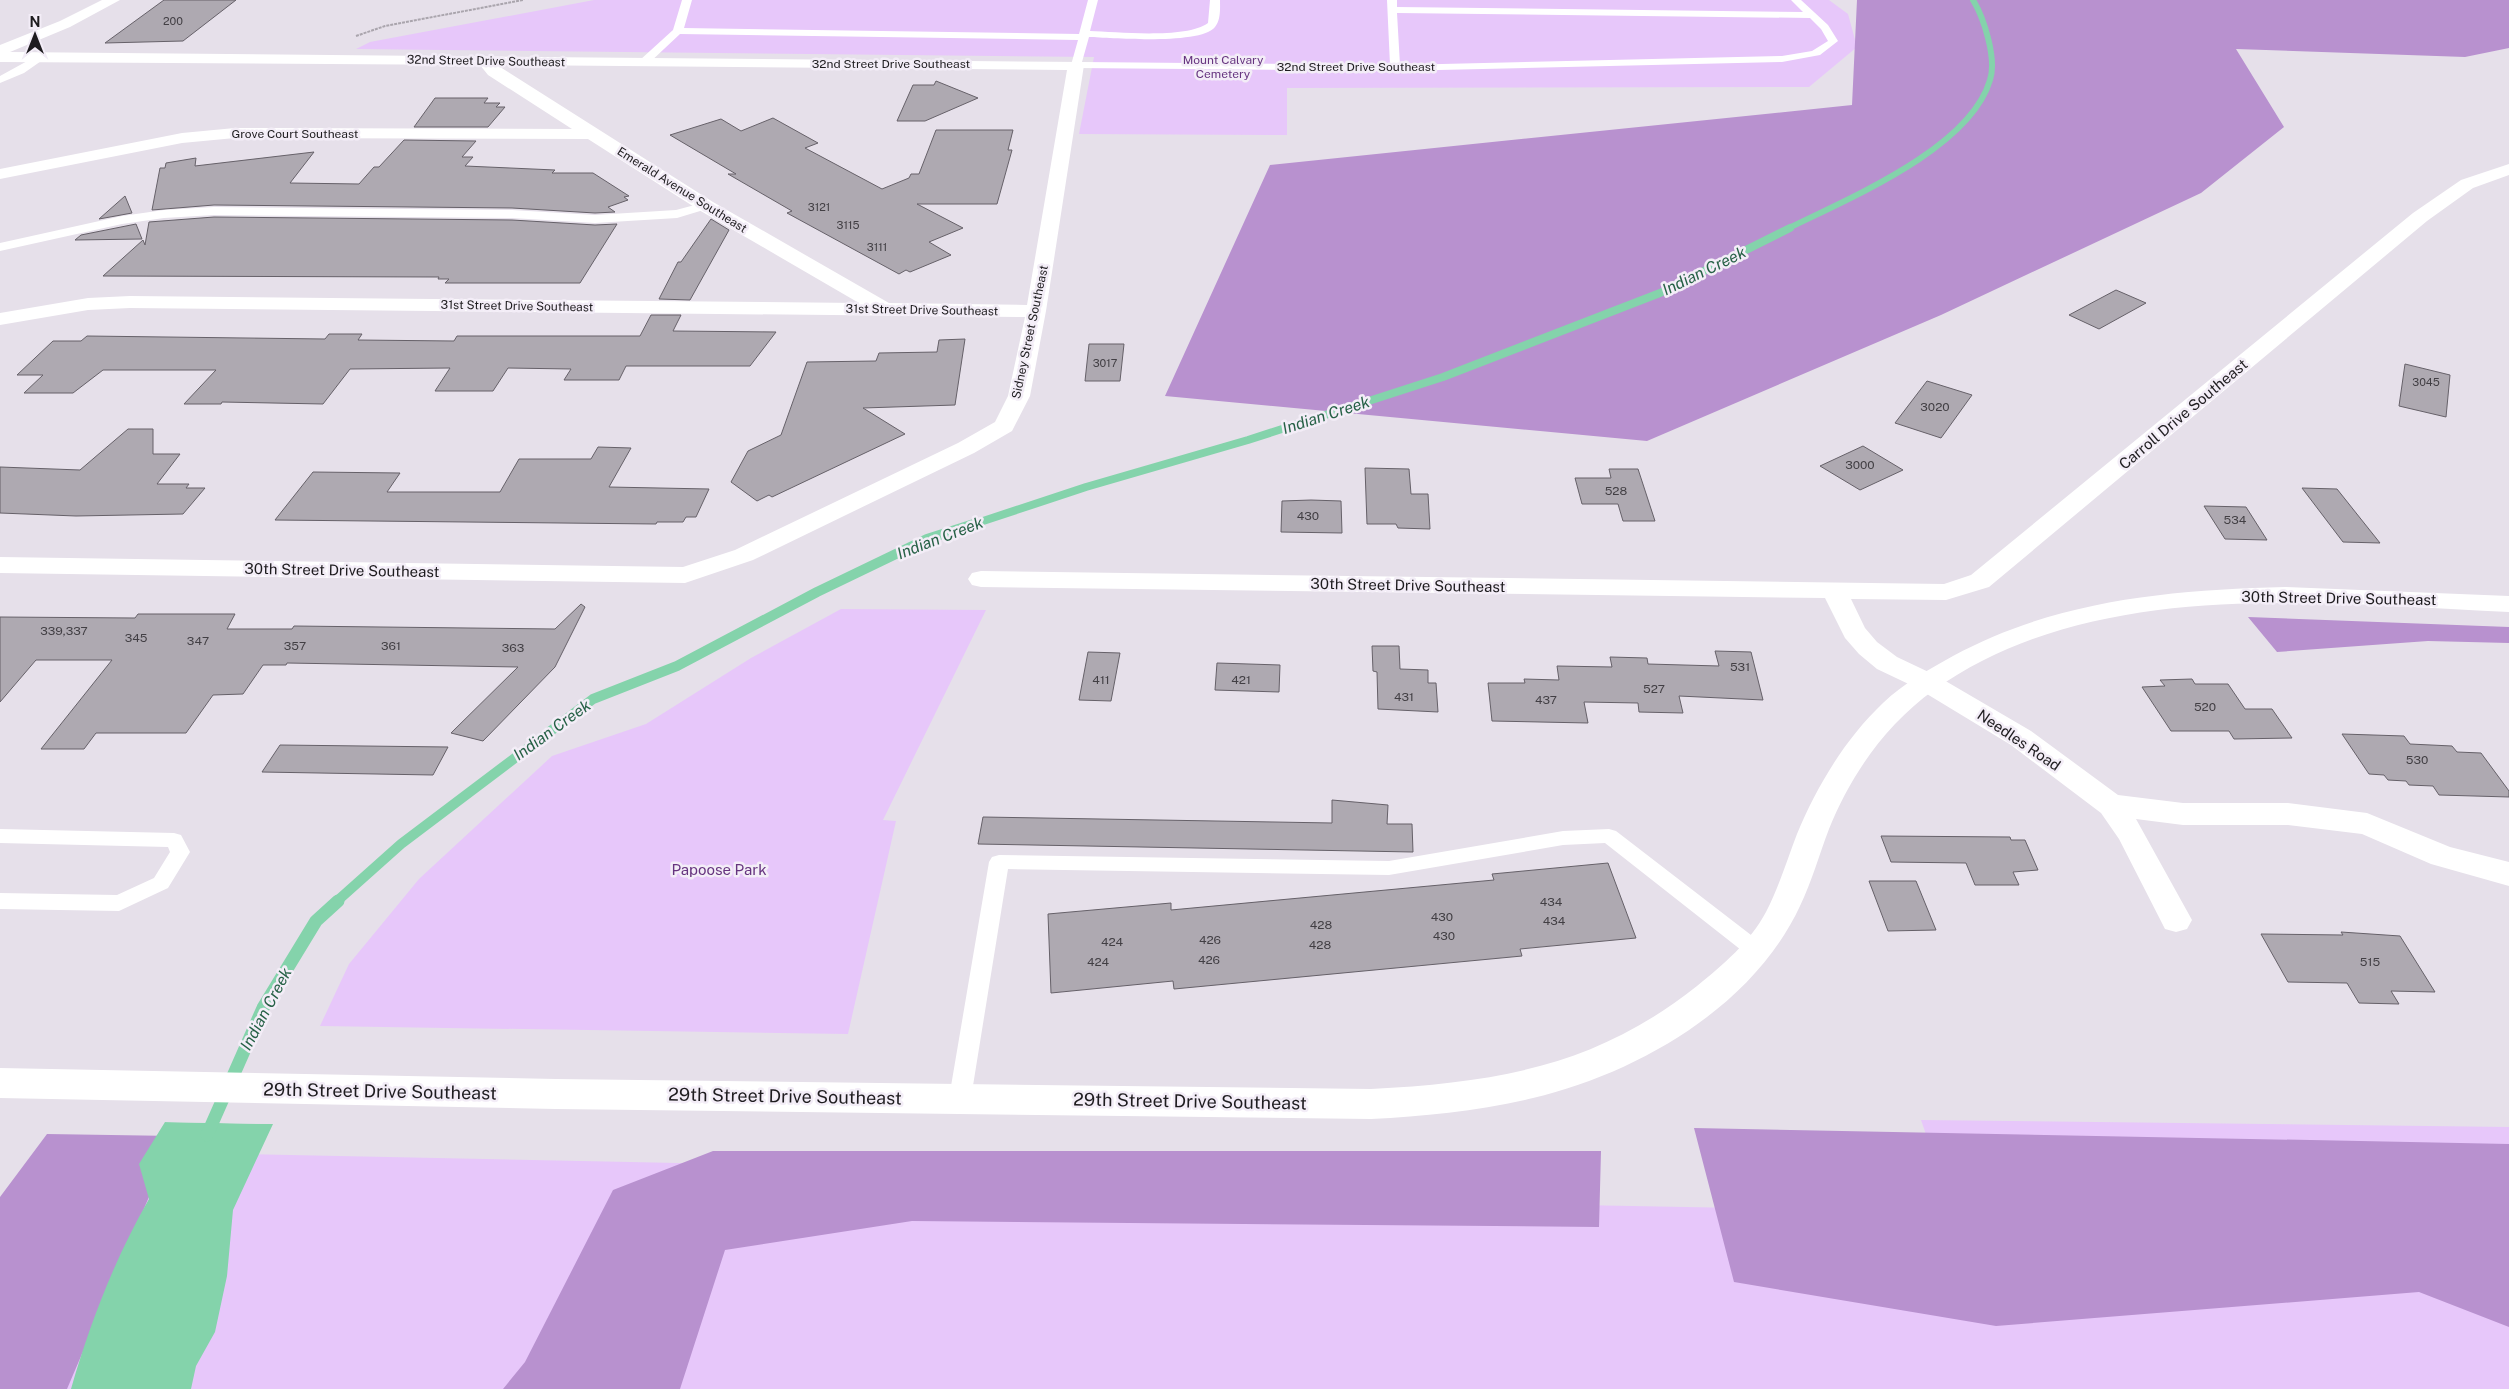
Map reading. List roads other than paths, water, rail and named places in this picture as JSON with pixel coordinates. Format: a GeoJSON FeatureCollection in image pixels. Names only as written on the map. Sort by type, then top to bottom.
{"type":"FeatureCollection","features":[{"type":"Feature","properties":{"kind":"street"},"geometry":{"type":"LineString","coordinates":[[0,51],[65,24],[112,0]]}},
{"type":"Feature","properties":{"kind":"street","name":"32nd Street Drive Southeast"},"geometry":{"type":"LineString","coordinates":[[0,57],[1076,65]]}},
{"type":"Feature","properties":{"kind":"street","name":"Emerald Avenue Southeast"},"geometry":{"type":"LineString","coordinates":[[488,61],[494,72],[706,206],[885,310]]}},
{"type":"Feature","properties":{"kind":"street","name":"Sidney Street Southeast"},"geometry":{"type":"LineString","coordinates":[[685,575],[744,556],[966,448],[1004,426],[1019,396],[1036,311],[1076,65]]}},
{"type":"Feature","properties":{"kind":"street","name":"Grove Court Southeast"},"geometry":{"type":"LineString","coordinates":[[0,174],[172,140],[235,133],[593,134]]}},
{"type":"Feature","properties":{"kind":"street","name":"Carroll Drive Southeast"},"geometry":{"type":"LineString","coordinates":[[1834,591],[1946,592],[1980,582],[2420,218],[2467,184],[2509,169]]}},
{"type":"Feature","properties":{"kind":"street","name":"31st Street Drive Southeast"},"geometry":{"type":"LineString","coordinates":[[0,319],[88,304],[130,302],[1036,311]]}},
{"type":"Feature","properties":{"kind":"street","name":"30th Street Drive Southeast"},"geometry":{"type":"LineString","coordinates":[[0,565],[685,575]]}},
{"type":"Feature","properties":{"kind":"street","name":"30th Street Drive Southeast"},"geometry":{"type":"LineString","coordinates":[[981,579],[1834,591]]}},
{"type":"Feature","properties":{"kind":"street","name":"Needles Road"},"geometry":{"type":"LineString","coordinates":[[1834,591],[1854,632],[1868,648],[1887,663],[1927,682],[2020,738],[2111,805],[2131,834],[2176,920]]}},
{"type":"Feature","properties":{"kind":"street","name":"30th Street Drive Southeast"},"geometry":{"type":"LineString","coordinates":[[2168,599],[2286,595],[2509,604]]}},
{"type":"Feature","properties":{"kind":"street","name":"29th Street Drive Southeast"},"geometry":{"type":"LineString","coordinates":[[0,1083],[556,1094],[1371,1104],[1436,1101],[1497,1092],[1560,1076],[1613,1054],[1664,1027],[1707,998],[1757,951],[1767,938],[1786,903],[1803,864],[1816,824],[1836,782],[1865,740],[1899,704],[1927,682],[2003,640],[2046,624],[2097,611],[2168,599]]}},
{"type":"Feature","properties":{"kind":"street"},"geometry":{"type":"LineString","coordinates":[[2111,805],[2183,814],[2288,814],[2367,824],[2442,856],[2509,874]]}},
{"type":"Feature","properties":{"kind":"lane"},"geometry":{"type":"LineString","coordinates":[[644,62],[678,31],[687,0]]}},
{"type":"Feature","properties":{"kind":"lane"},"geometry":{"type":"LineString","coordinates":[[1076,65],[1093,0]]}},
{"type":"Feature","properties":{"kind":"lane"},"geometry":{"type":"LineString","coordinates":[[678,31],[1178,35],[1201,32],[1210,28],[1214,21],[1215,0]]}},
{"type":"Feature","properties":{"kind":"lane"},"geometry":{"type":"LineString","coordinates":[[1796,0],[1812,15]]}},
{"type":"Feature","properties":{"kind":"lane"},"geometry":{"type":"LineString","coordinates":[[1395,68],[1392,5],[1812,15]]}},
{"type":"Feature","properties":{"kind":"lane","name":"32nd Street Drive Southeast"},"geometry":{"type":"LineString","coordinates":[[1076,65],[1395,68],[1782,59],[1802,57],[1824,50],[1832,40],[1825,27],[1812,15]]}},
{"type":"Feature","properties":{"kind":"lane"},"geometry":{"type":"LineString","coordinates":[[0,80],[20,71],[40,57]]}},
{"type":"Feature","properties":{"kind":"lane"},"geometry":{"type":"LineString","coordinates":[[0,247],[122,220],[172,213],[214,211],[512,214],[595,219],[677,214],[706,206]]}},
{"type":"Feature","properties":{"kind":"lane"},"geometry":{"type":"LineString","coordinates":[[0,836],[174,840],[180,852],[161,883],[120,903],[0,901]]}},
{"type":"Feature","properties":{"kind":"lane"},"geometry":{"type":"LineString","coordinates":[[960,1098],[999,862],[1389,868],[1563,838],[1609,836],[1757,951]]}},
{"type":"Feature","properties":{"kind":"waterway","name":"Indian Creek"},"geometry":{"type":"LineString","coordinates":[[1787,229],[1841,203],[1904,169],[1933,150],[1958,128],[1978,105],[1990,80],[1992,61],[1985,28],[1973,0]]}},
{"type":"Feature","properties":{"kind":"waterway","name":"Indian Creek"},"geometry":{"type":"LineString","coordinates":[[974,524],[1086,487],[1248,440],[1443,377],[1660,293],[1790,228]]}},
{"type":"Feature","properties":{"kind":"waterway","name":"Indian Creek"},"geometry":{"type":"LineString","coordinates":[[336,902],[401,844],[593,699],[677,666],[817,592],[927,539],[977,523]]}},
{"type":"Feature","properties":{"kind":"waterway","name":"Indian Creek"},"geometry":{"type":"LineString","coordinates":[[207,1135],[263,1008],[316,921],[338,901]]}},
{"type":"Feature","properties":{"kind":"park label","name":"Mount Calvary Cemetery"},"geometry":{"type":"Point","coordinates":[1223,67]}},
{"type":"Feature","properties":{"kind":"park label","name":"Papoose Park"},"geometry":{"type":"Point","coordinates":[719,869]}}]}
